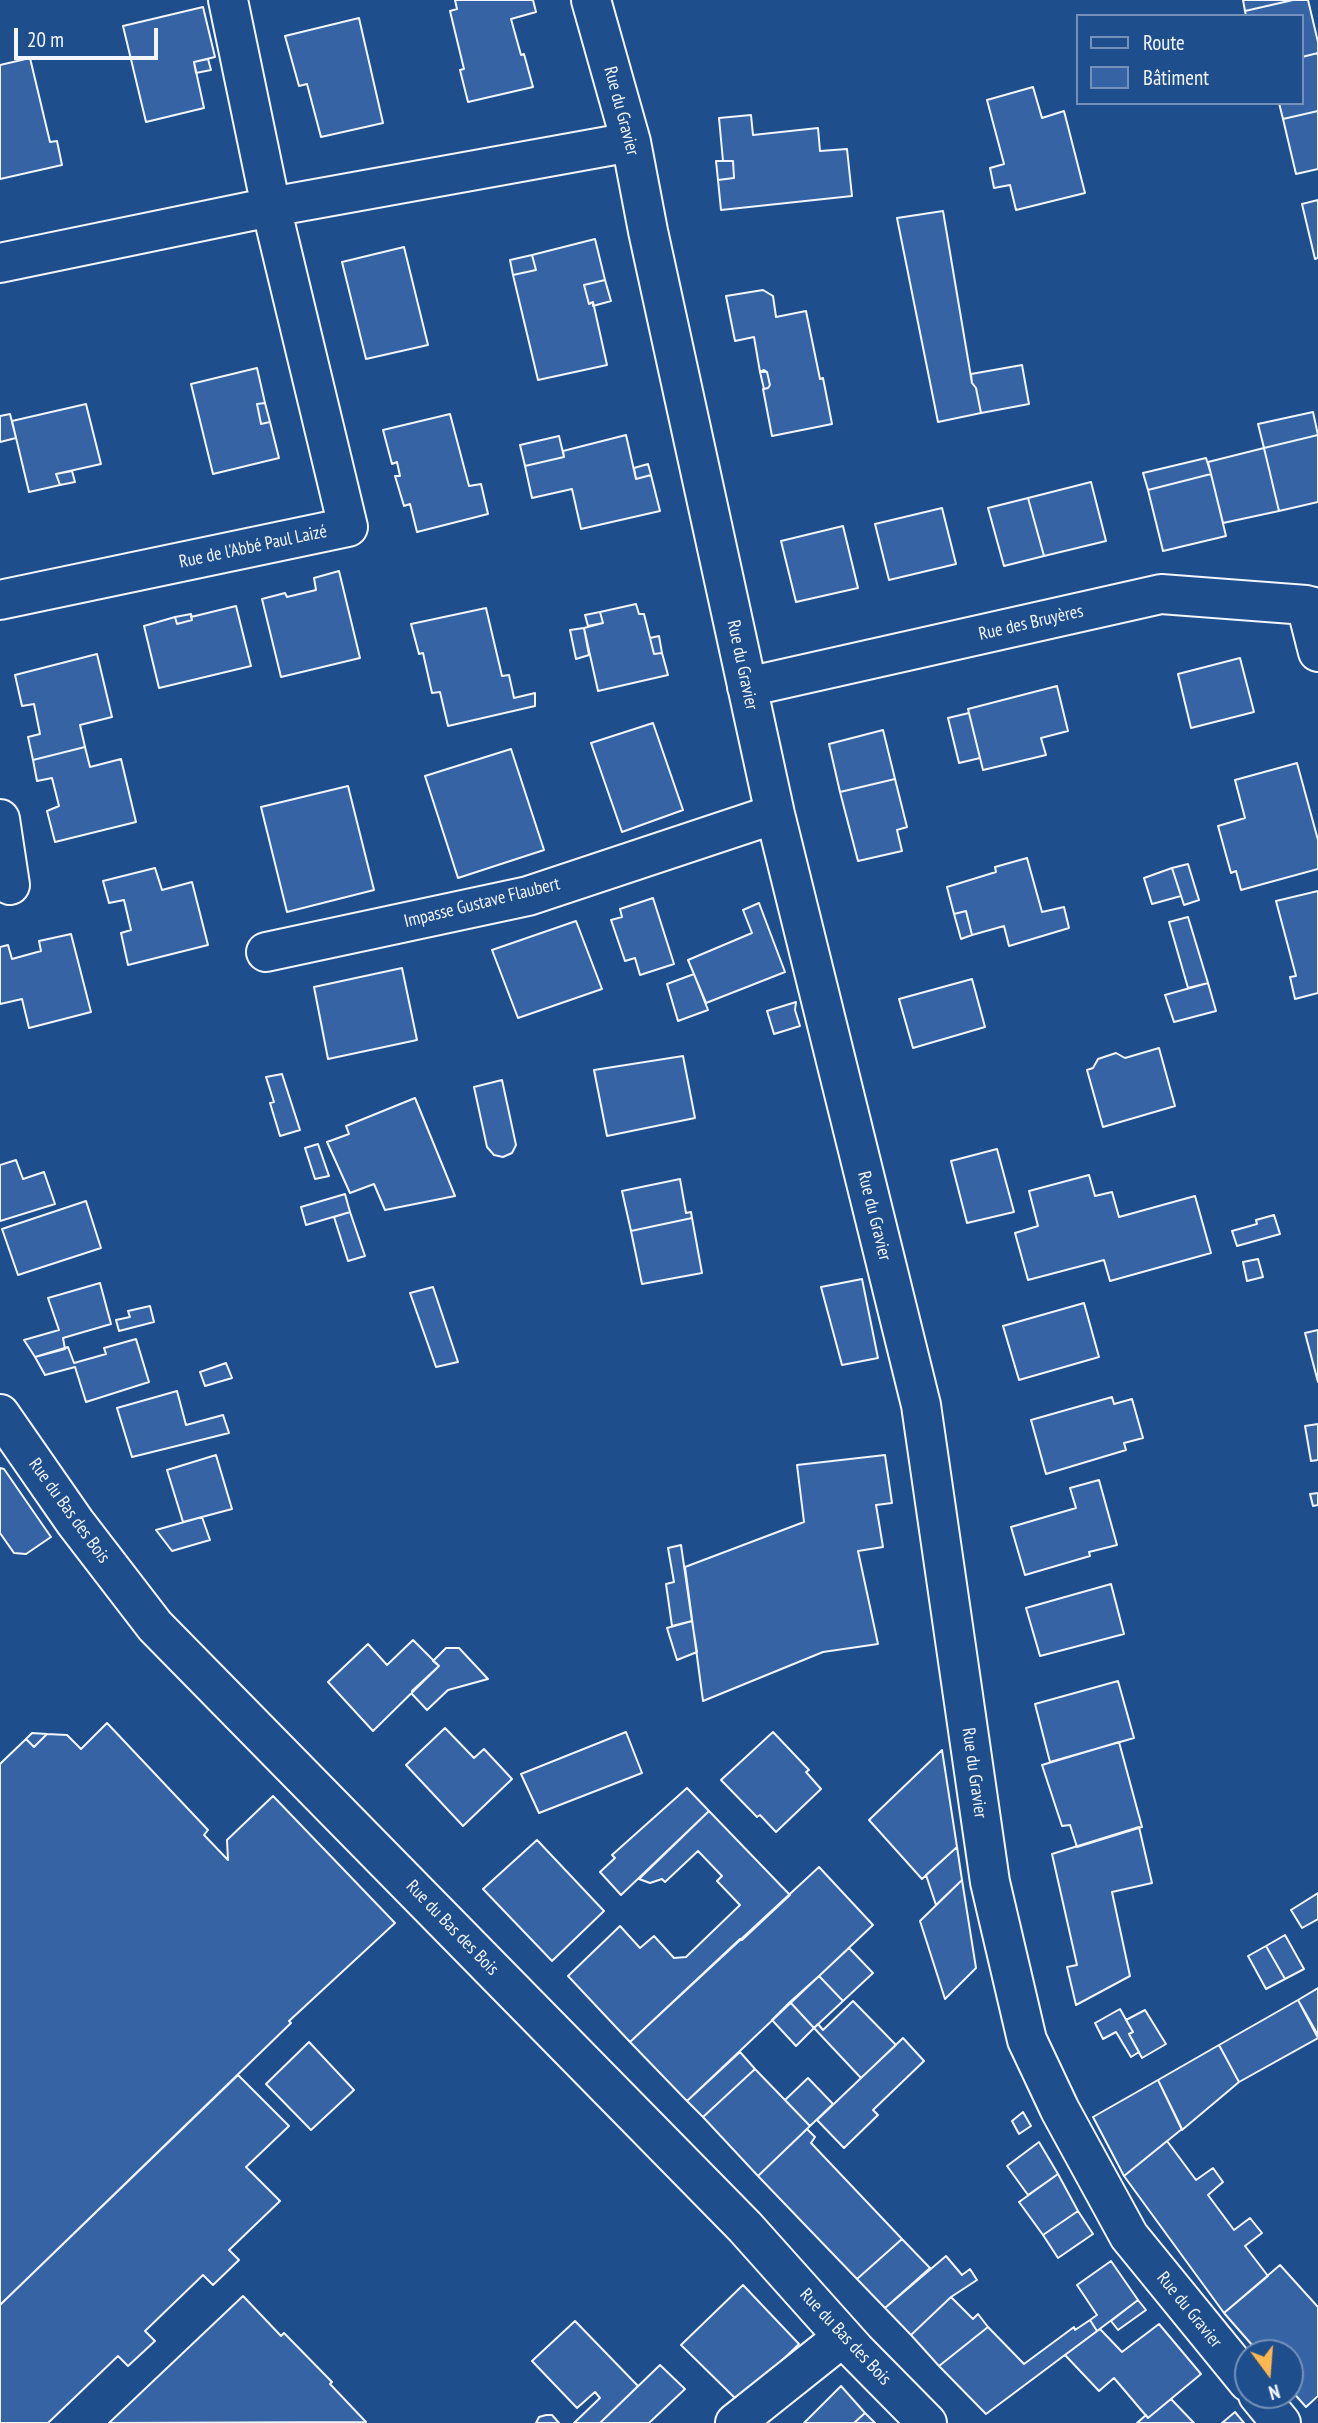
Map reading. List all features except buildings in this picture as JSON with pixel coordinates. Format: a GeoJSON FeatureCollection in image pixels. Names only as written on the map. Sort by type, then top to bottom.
{"type":"FeatureCollection","features":[{"type":"Feature","properties":{"kind":"street","name":"Rue de l'Abbé Paul Laizé"},"geometry":{"type":"LineString","coordinates":[[0,600],[348,527],[271,207],[228,0]]}},
{"type":"Feature","properties":{"kind":"street","name":"Rue du Gravier"},"geometry":{"type":"LineString","coordinates":[[591,0],[631,142],[775,814],[921,1405],[990,1882],[1027,2040],[1060,2110],[1129,2236],[1234,2365]]}},
{"type":"Feature","properties":{"kind":"street"},"geometry":{"type":"LineString","coordinates":[[0,263],[271,207],[631,142]]}},
{"type":"Feature","properties":{"kind":"street","name":"Rue des Bruyères"},"geometry":{"type":"LineString","coordinates":[[747,687],[1161,594],[1312,607]]}},
{"type":"Feature","properties":{"kind":"street"},"geometry":{"type":"LineString","coordinates":[[1312,607],[1318,652]]}},
{"type":"Feature","properties":{"kind":"street","name":"Impasse Gustave Flaubert"},"geometry":{"type":"LineString","coordinates":[[266,952],[528,896],[775,814]]}},
{"type":"Feature","properties":{"kind":"street"},"geometry":{"type":"LineString","coordinates":[[0,819],[10,885]]}},
{"type":"Feature","properties":{"kind":"street","name":"Rue du Bas des Bois"},"geometry":{"type":"LineString","coordinates":[[0,1414],[75,1522],[155,1626],[745,2227],[843,2337],[927,2423]]}},
{"type":"Feature","properties":{"kind":"street"},"geometry":{"type":"LineString","coordinates":[[735,2423],[843,2337]]}},
{"type":"Feature","properties":{"kind":"street"},"geometry":{"type":"LineString","coordinates":[[1270,2409],[1281,2423]]}}]}
